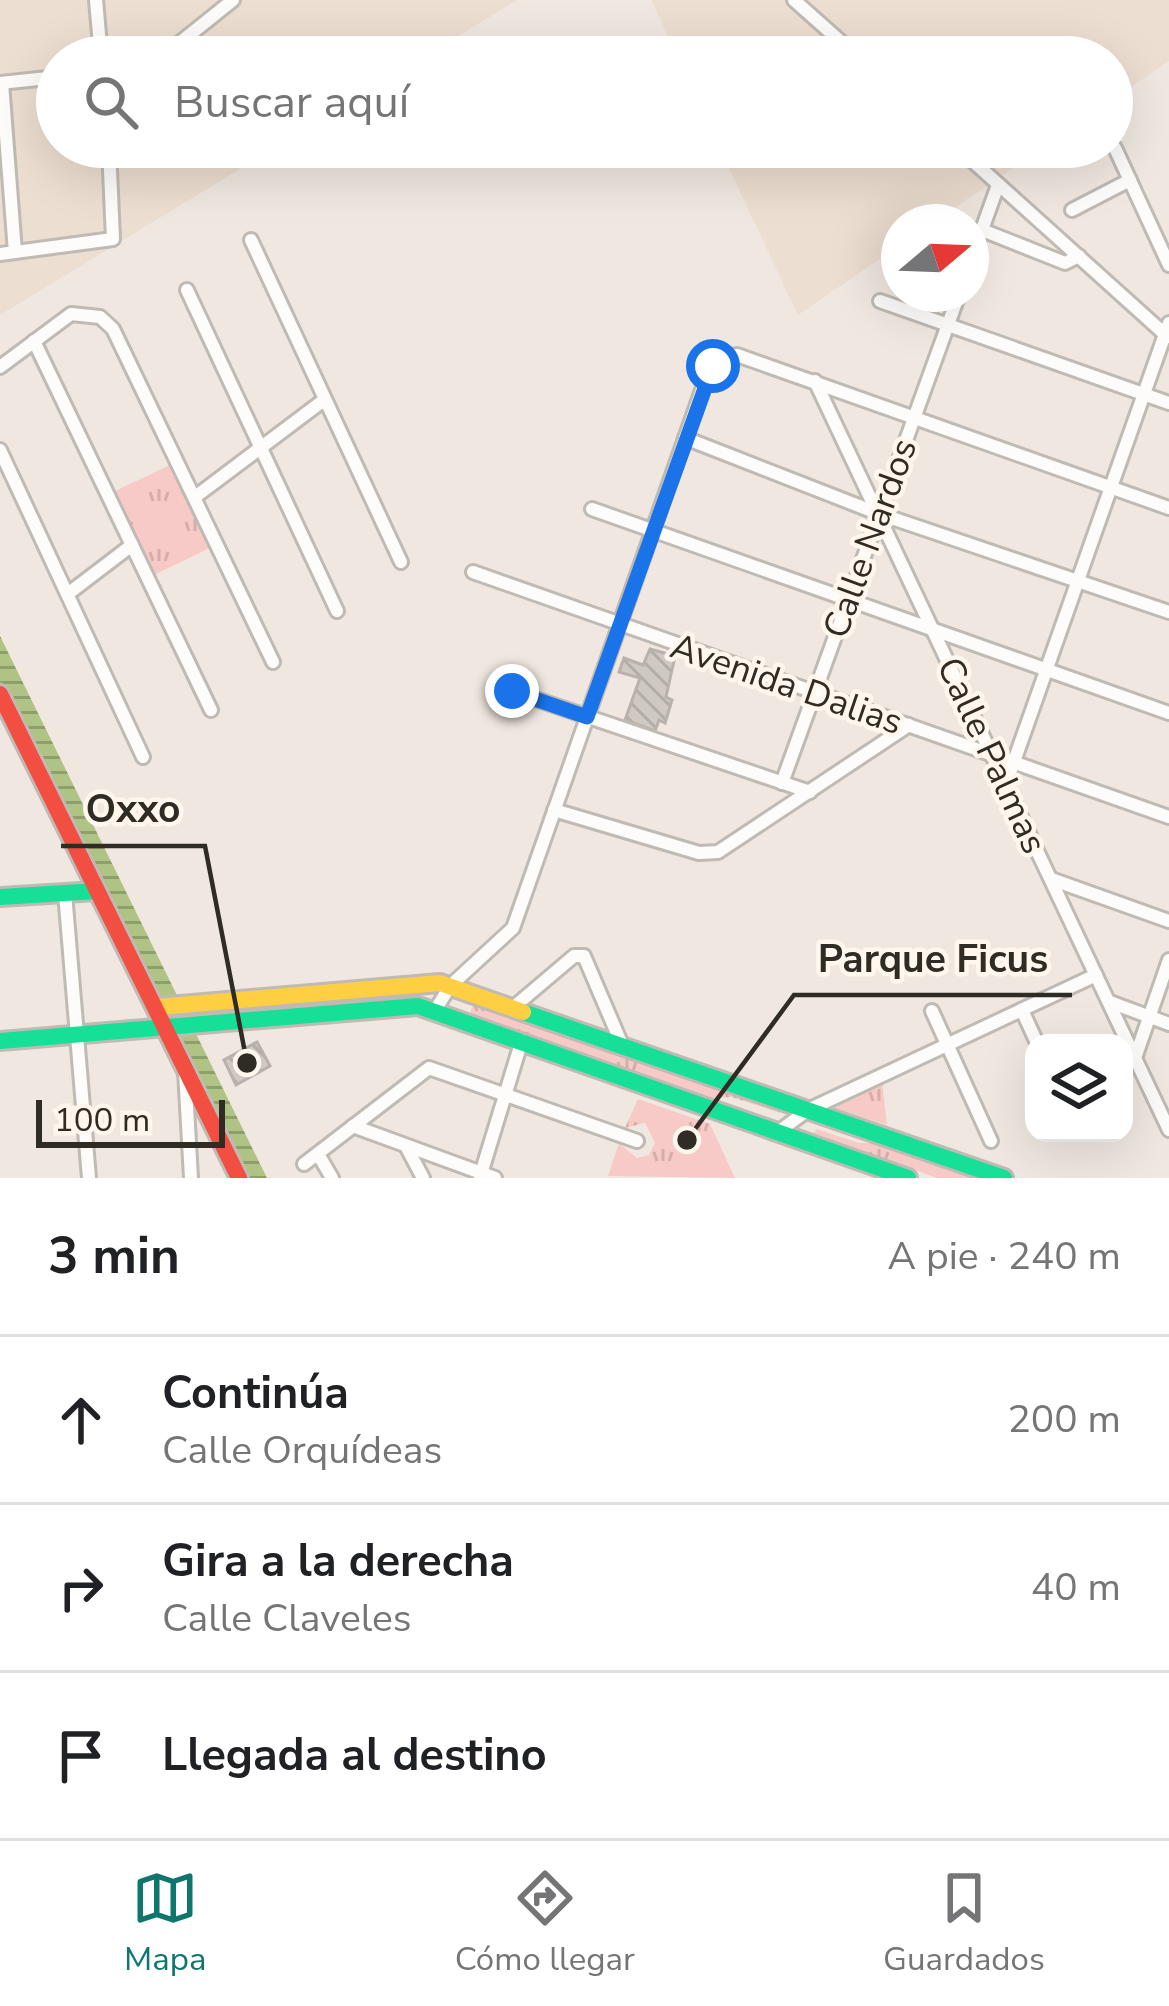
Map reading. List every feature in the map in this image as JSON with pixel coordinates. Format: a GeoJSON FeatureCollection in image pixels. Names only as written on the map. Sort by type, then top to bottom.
{"type":"FeatureCollection","features":[{"type":"Feature","properties":{"kind":"street"},"geometry":{"type":"LineString","coordinates":[[96,0],[99,36]]}},
{"type":"Feature","properties":{"kind":"street"},"geometry":{"type":"LineString","coordinates":[[188,36],[233,0]]}},
{"type":"Feature","properties":{"kind":"street"},"geometry":{"type":"LineString","coordinates":[[794,0],[834,36]]}},
{"type":"Feature","properties":{"kind":"street"},"geometry":{"type":"LineString","coordinates":[[36,79],[1,83],[7,253],[113,239],[110,168]]}},
{"type":"Feature","properties":{"kind":"street"},"geometry":{"type":"LineString","coordinates":[[980,168],[1168,331],[1006,784]]}},
{"type":"Feature","properties":{"kind":"street"},"geometry":{"type":"LineString","coordinates":[[1124,168],[1169,265]]}},
{"type":"Feature","properties":{"kind":"street"},"geometry":{"type":"LineString","coordinates":[[1072,210],[1130,180]]}},
{"type":"Feature","properties":{"kind":"street"},"geometry":{"type":"LineString","coordinates":[[989,210],[998,185]]}},
{"type":"Feature","properties":{"kind":"street"},"geometry":{"type":"LineString","coordinates":[[989,233],[1065,263],[1079,256]]}},
{"type":"Feature","properties":{"kind":"street"},"geometry":{"type":"LineString","coordinates":[[251,240],[401,562]]}},
{"type":"Feature","properties":{"kind":"street"},"geometry":{"type":"LineString","coordinates":[[187,290],[337,611]]}},
{"type":"Feature","properties":{"kind":"street"},"geometry":{"type":"LineString","coordinates":[[880,301],[1169,403]]}},
{"type":"Feature","properties":{"kind":"street","name":"Calle Nardos"},"geometry":{"type":"LineString","coordinates":[[782,783],[953,312]]}},
{"type":"Feature","properties":{"kind":"street"},"geometry":{"type":"LineString","coordinates":[[0,367],[71,314],[100,317],[121,339],[273,662]]}},
{"type":"Feature","properties":{"kind":"street"},"geometry":{"type":"LineString","coordinates":[[34,341],[211,710]]}},
{"type":"Feature","properties":{"kind":"street"},"geometry":{"type":"LineString","coordinates":[[436,1009],[450,986],[513,928],[708,373],[730,355],[914,414],[1169,508]]}},
{"type":"Feature","properties":{"kind":"street","name":"Calle Palmas"},"geometry":{"type":"LineString","coordinates":[[815,381],[1169,1129]]}},
{"type":"Feature","properties":{"kind":"street"},"geometry":{"type":"LineString","coordinates":[[196,496],[324,400]]}},
{"type":"Feature","properties":{"kind":"street"},"geometry":{"type":"LineString","coordinates":[[686,438],[878,513],[1169,612]]}},
{"type":"Feature","properties":{"kind":"street"},"geometry":{"type":"LineString","coordinates":[[0,450],[143,757]]}},
{"type":"Feature","properties":{"kind":"street"},"geometry":{"type":"LineString","coordinates":[[592,509],[1169,713]]}},
{"type":"Feature","properties":{"kind":"street"},"geometry":{"type":"LineString","coordinates":[[69,592],[132,545]]}},
{"type":"Feature","properties":{"kind":"street","name":"Avenida Dalias"},"geometry":{"type":"LineString","coordinates":[[473,572],[1169,817]]}},
{"type":"Feature","properties":{"kind":"street"},"geometry":{"type":"LineString","coordinates":[[512,691],[810,793]]}},
{"type":"Feature","properties":{"kind":"street"},"geometry":{"type":"LineString","coordinates":[[3,706],[157,1006],[238,1178]]}},
{"type":"Feature","properties":{"kind":"street"},"geometry":{"type":"LineString","coordinates":[[554,810],[699,853],[718,853],[909,725]]}},
{"type":"Feature","properties":{"kind":"street"},"geometry":{"type":"LineString","coordinates":[[1052,879],[1169,921]]}},
{"type":"Feature","properties":{"kind":"street"},"geometry":{"type":"LineString","coordinates":[[0,897],[97,891]]}},
{"type":"Feature","properties":{"kind":"street"},"geometry":{"type":"LineString","coordinates":[[65,893],[89,1178]]}},
{"type":"Feature","properties":{"kind":"street"},"geometry":{"type":"LineString","coordinates":[[515,1006],[574,956],[584,956],[622,1045]]}},
{"type":"Feature","properties":{"kind":"street"},"geometry":{"type":"LineString","coordinates":[[1135,1058],[1169,961]]}},
{"type":"Feature","properties":{"kind":"street"},"geometry":{"type":"LineString","coordinates":[[778,1132],[808,1110],[1096,975]]}},
{"type":"Feature","properties":{"kind":"street"},"geometry":{"type":"LineString","coordinates":[[157,1006],[406,984],[450,986],[1004,1178]]}},
{"type":"Feature","properties":{"kind":"street"},"geometry":{"type":"LineString","coordinates":[[1109,1002],[1169,1024]]}},
{"type":"Feature","properties":{"kind":"street"},"geometry":{"type":"LineString","coordinates":[[0,1041],[403,1005],[436,1009],[908,1178]]}},
{"type":"Feature","properties":{"kind":"street"},"geometry":{"type":"LineString","coordinates":[[1022,1010],[1033,1034]]}},
{"type":"Feature","properties":{"kind":"street"},"geometry":{"type":"LineString","coordinates":[[932,1012],[991,1141]]}},
{"type":"Feature","properties":{"kind":"street"},"geometry":{"type":"LineString","coordinates":[[352,1126],[485,1176],[522,1040]]}},
{"type":"Feature","properties":{"kind":"street"},"geometry":{"type":"LineString","coordinates":[[185,1065],[191,1178]]}},
{"type":"Feature","properties":{"kind":"street"},"geometry":{"type":"LineString","coordinates":[[304,1164],[424,1069],[637,1141]]}},
{"type":"Feature","properties":{"kind":"street"},"geometry":{"type":"LineString","coordinates":[[405,1145],[423,1178]]}},
{"type":"Feature","properties":{"kind":"street"},"geometry":{"type":"LineString","coordinates":[[318,1154],[332,1178]]}},
{"type":"Feature","properties":{"kind":"shaded area"},"geometry":{"type":"Polygon","coordinates":[[[0,0],[517,0],[458,36],[36,36],[36,168],[242,168],[0,315],[0,0]]]}},
{"type":"Feature","properties":{"kind":"shaded area"},"geometry":{"type":"Polygon","coordinates":[[[651,0],[1169,0],[1169,61],[1133,86],[1133,36],[668,36],[651,0]]]}},
{"type":"Feature","properties":{"kind":"shaded area"},"geometry":{"type":"Polygon","coordinates":[[[729,168],[1013,168],[960,204],[881,204],[881,258],[798,315],[729,168]]]}},
{"type":"Feature","properties":{"kind":"shaded area"},"geometry":{"type":"Polygon","coordinates":[[[0,636],[267,1178],[246,1178],[0,682],[0,636]]]}},
{"type":"Feature","properties":{"kind":"green space"},"geometry":{"type":"Polygon","coordinates":[[[176,462],[218,544],[150,577],[109,494],[176,462]]]}},
{"type":"Feature","properties":{"kind":"green space"},"geometry":{"type":"Polygon","coordinates":[[[474,1002],[781,1108],[780,1113],[731,1097],[712,1098],[470,1013],[474,1002]]]}},
{"type":"Feature","properties":{"kind":"green space"},"geometry":{"type":"Polygon","coordinates":[[[882,1081],[887,1125],[834,1108],[882,1081]]]}},
{"type":"Feature","properties":{"kind":"green space"},"geometry":{"type":"Polygon","coordinates":[[[638,1099],[710,1124],[735,1178],[608,1176],[619,1143],[637,1158],[649,1155],[655,1143],[645,1123],[625,1128],[638,1099]]]}},
{"type":"Feature","properties":{"kind":"green space"},"geometry":{"type":"Polygon","coordinates":[[[817,1129],[859,1143],[878,1143],[977,1178],[937,1178],[814,1133],[817,1129]]]}},
{"type":"Feature","properties":{"kind":"building"},"geometry":{"type":"Polygon","coordinates":[[[650,649],[675,656],[666,697],[672,700],[665,723],[659,720],[655,731],[625,720],[640,678],[619,672],[624,658],[643,665],[650,649]]]}},
{"type":"Feature","properties":{"kind":"building"},"geometry":{"type":"Polygon","coordinates":[[[257,1042],[270,1066],[236,1085],[224,1060],[257,1042]]]}},
{"type":"Feature","properties":{"kind":"traffic: fast"},"geometry":{"type":"LineString","coordinates":[[0,897],[97,891]]}},
{"type":"Feature","properties":{"kind":"traffic: fast"},"geometry":{"type":"LineString","coordinates":[[0,1041],[418,1006],[908,1178]]}},
{"type":"Feature","properties":{"kind":"traffic: fast"},"geometry":{"type":"LineString","coordinates":[[523,1012],[1004,1178]]}},
{"type":"Feature","properties":{"kind":"traffic: slow"},"geometry":{"type":"LineString","coordinates":[[157,1007],[440,983],[523,1012]]}},
{"type":"Feature","properties":{"kind":"traffic: jam"},"geometry":{"type":"LineString","coordinates":[[0,694],[239,1178]]}},
{"type":"Feature","properties":{"kind":"place","name":"Oxxo"},"geometry":{"type":"Point","coordinates":[247,1063]}},
{"type":"Feature","properties":{"kind":"place","name":"Parque Ficus"},"geometry":{"type":"Point","coordinates":[687,1140]}},
{"type":"Feature","properties":{"kind":"route"},"geometry":{"type":"LineString","coordinates":[[512,691],[587,717],[713,366]]}}]}
